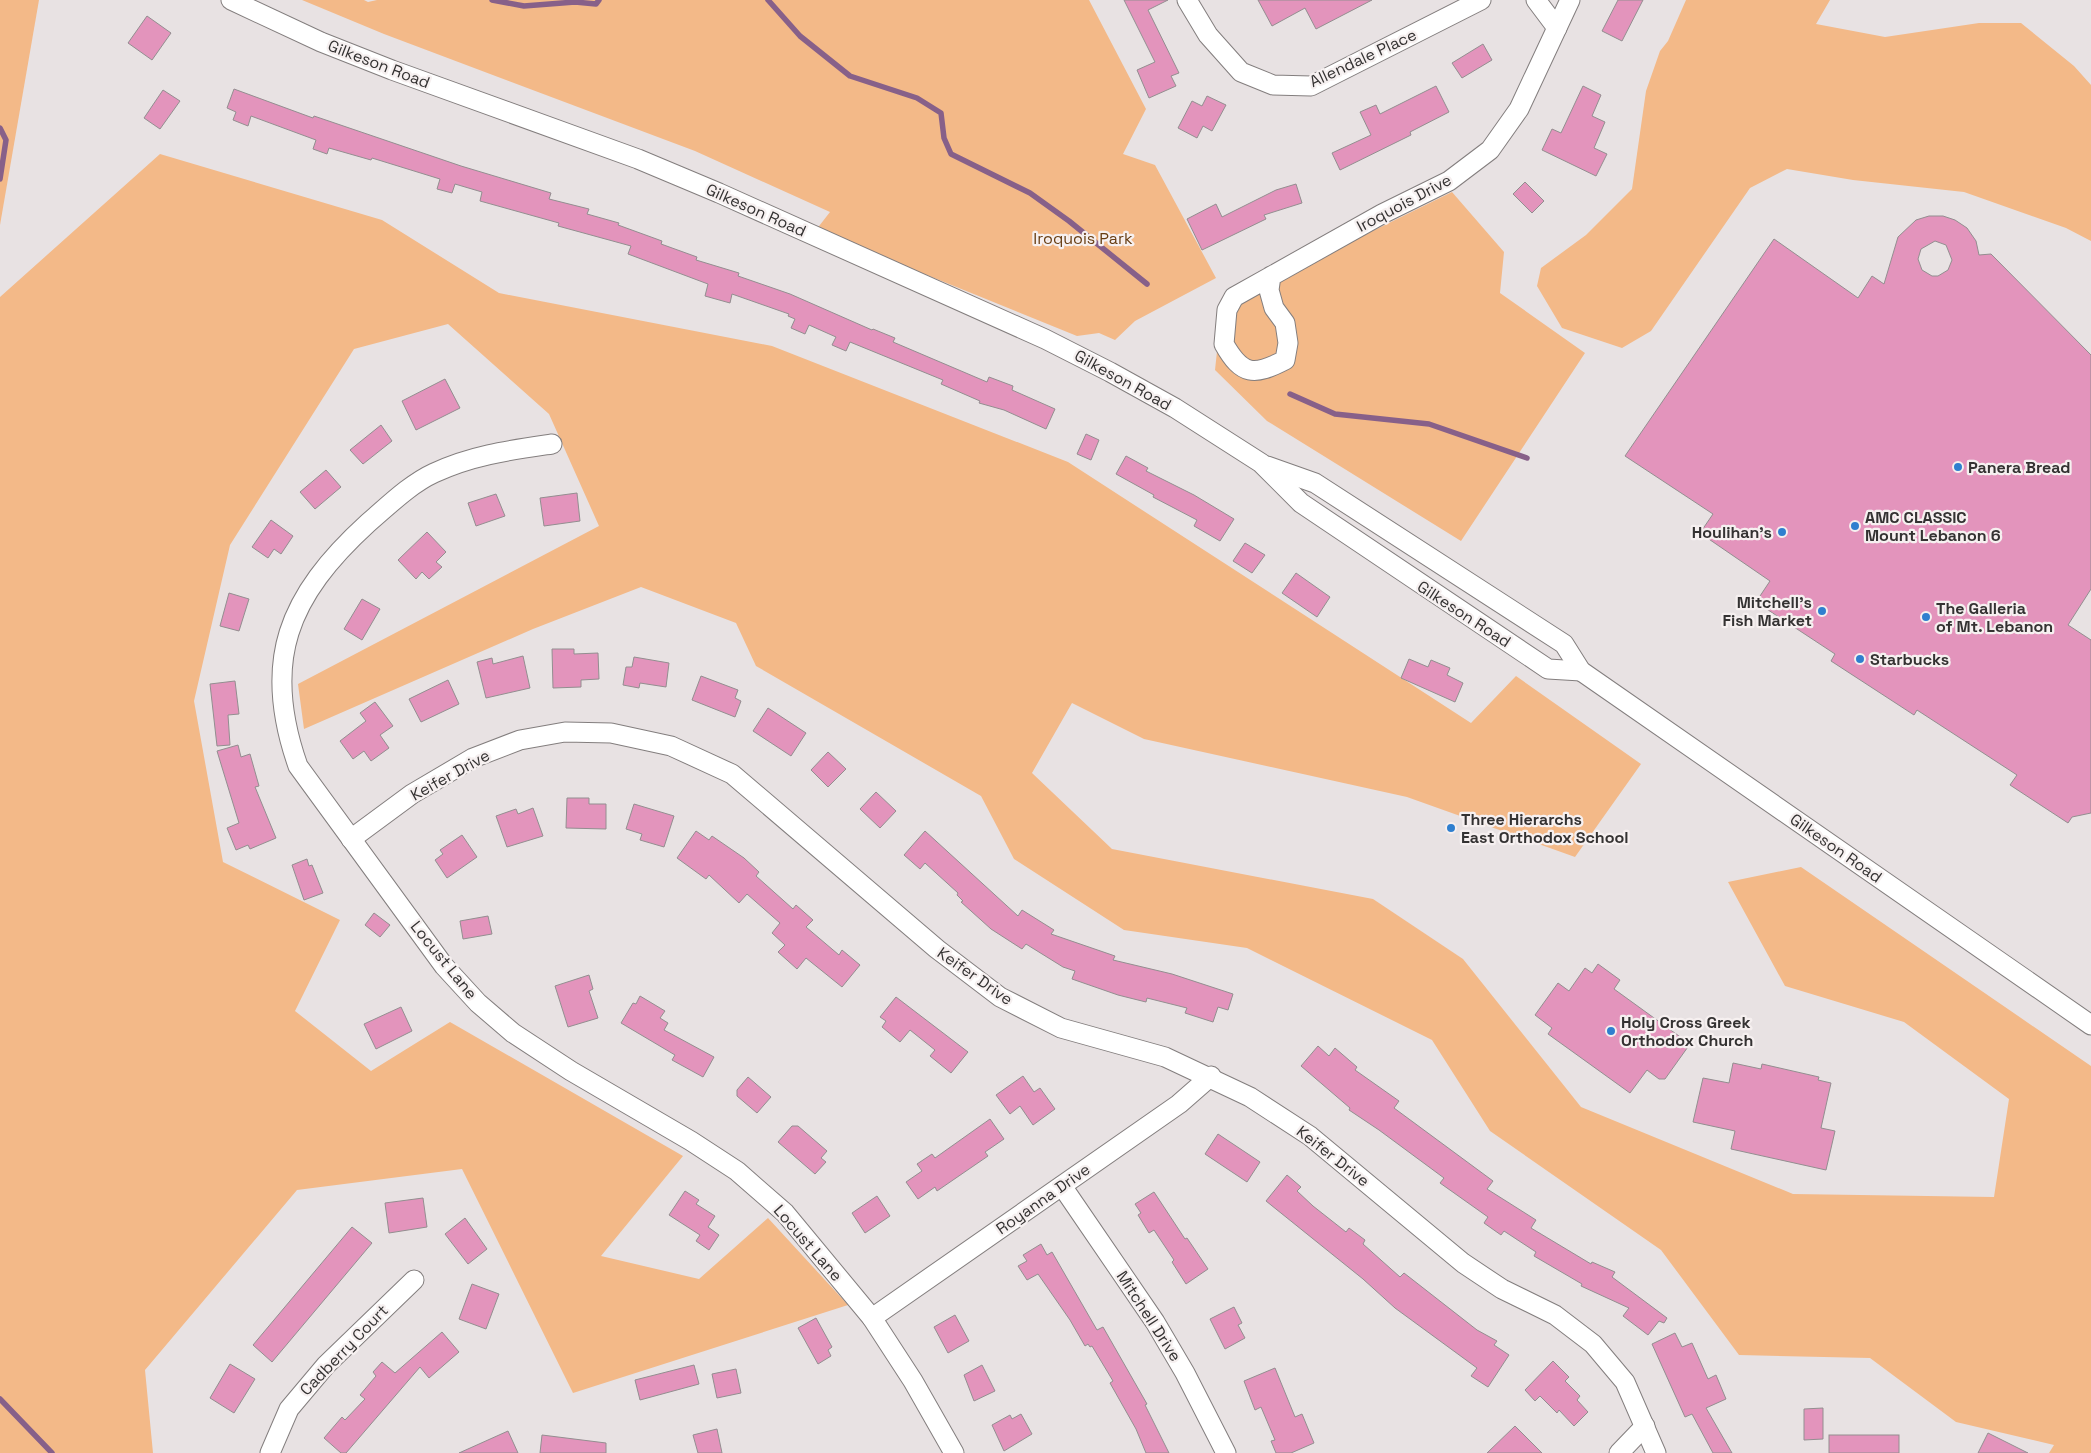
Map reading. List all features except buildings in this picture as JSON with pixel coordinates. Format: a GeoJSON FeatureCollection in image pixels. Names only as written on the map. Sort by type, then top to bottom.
{"type":"FeatureCollection","features":[{"type":"Feature","properties":{"kind":"street","name":"Gilkeson Road"},"geometry":{"type":"LineString","coordinates":[[231,0],[321,42],[392,70],[647,163],[1036,334],[1175,408],[1261,463],[1314,483],[1418,548],[1564,644],[1580,671],[2091,1025]]}},
{"type":"Feature","properties":{"kind":"street","name":"Allendale Place"},"geometry":{"type":"LineString","coordinates":[[1187,0],[1208,35],[1241,72],[1273,85],[1311,86],[1481,0]]}},
{"type":"Feature","properties":{"kind":"street"},"geometry":{"type":"LineString","coordinates":[[1536,0],[1556,28]]}},
{"type":"Feature","properties":{"kind":"street","name":"Iroquois Drive"},"geometry":{"type":"LineString","coordinates":[[1271,276],[1269,290],[1274,308],[1285,323],[1288,343],[1285,360],[1265,370],[1251,371],[1240,367],[1224,344],[1227,310],[1234,297],[1271,276],[1382,214],[1449,181],[1490,150],[1519,109],[1570,0]]}},
{"type":"Feature","properties":{"kind":"street","name":"Locust Lane"},"geometry":{"type":"LineString","coordinates":[[552,444],[488,453],[433,473],[391,503],[350,540],[312,584],[293,616],[284,653],[280,691],[287,735],[298,766],[444,966],[478,1002],[513,1033],[563,1066],[691,1141],[737,1171],[785,1213],[872,1318],[913,1381],[954,1453]]}},
{"type":"Feature","properties":{"kind":"street","name":"Gilkeson Road"},"geometry":{"type":"LineString","coordinates":[[1261,463],[1301,503],[1548,669],[1580,671]]}},
{"type":"Feature","properties":{"kind":"street","name":"Keifer Drive"},"geometry":{"type":"LineString","coordinates":[[351,839],[412,794],[473,758],[520,740],[564,732],[602,733],[671,746],[732,774],[938,949],[1000,996],[1061,1028],[1165,1057],[1211,1076],[1250,1097],[1310,1136],[1463,1263],[1502,1288],[1555,1315],[1593,1344],[1625,1382],[1656,1453]]}},
{"type":"Feature","properties":{"kind":"street","name":"Royanna Drive"},"geometry":{"type":"LineString","coordinates":[[872,1318],[1179,1104],[1211,1076]]}},
{"type":"Feature","properties":{"kind":"street","name":"Mitchell Drive"},"geometry":{"type":"LineString","coordinates":[[1062,1186],[1155,1322],[1185,1373],[1226,1453]]}},
{"type":"Feature","properties":{"kind":"street","name":"Cadberry Court"},"geometry":{"type":"LineString","coordinates":[[270,1453],[288,1409],[326,1365],[414,1280]]}},
{"type":"Feature","properties":{"kind":"street"},"geometry":{"type":"LineString","coordinates":[[1619,1453],[1645,1426]]}},
{"type":"Feature","properties":{"kind":"green space"},"geometry":{"type":"Polygon","coordinates":[[[0,0],[39,0],[0,225],[0,0]]]}},
{"type":"Feature","properties":{"kind":"green space","name":"Iroquois Park"},"geometry":{"type":"Polygon","coordinates":[[[302,0],[364,0],[368,2],[377,0],[1089,0],[1146,109],[1123,154],[1155,165],[1216,278],[1135,321],[1115,340],[1099,333],[1077,336],[816,230],[830,212],[695,151],[384,34],[302,0]]]}},
{"type":"Feature","properties":{"kind":"green space"},"geometry":{"type":"Polygon","coordinates":[[[1686,0],[1830,0],[1816,24],[1885,37],[1979,23],[2021,23],[2074,66],[2091,85],[2091,241],[2066,228],[1964,192],[1853,180],[1787,169],[1750,188],[1651,331],[1622,348],[1562,328],[1537,286],[1541,268],[1586,235],[1632,189],[1646,91],[1660,51],[1668,41],[1686,0]]]}},
{"type":"Feature","properties":{"kind":"green space"},"geometry":{"type":"Polygon","coordinates":[[[160,154],[382,220],[499,293],[772,346],[1068,462],[1471,723],[1516,676],[1641,764],[1575,857],[1407,797],[1144,739],[1072,703],[1032,773],[1112,849],[1373,899],[1463,959],[1581,1107],[1793,1194],[1994,1197],[2009,1099],[1904,1022],[1785,986],[1728,882],[1801,867],[2091,1066],[2091,1453],[2049,1453],[2054,1445],[1956,1422],[1870,1358],[1739,1355],[1661,1250],[1490,1131],[1432,1040],[1247,948],[1124,930],[1014,859],[981,796],[756,666],[736,623],[641,587],[533,629],[304,729],[298,684],[599,526],[549,414],[448,324],[354,349],[230,545],[194,701],[223,862],[340,920],[295,1011],[371,1071],[450,1022],[683,1156],[601,1256],[699,1279],[768,1218],[848,1305],[573,1393],[462,1169],[297,1190],[145,1370],[153,1453],[0,1453],[0,297],[160,154]]]}},
{"type":"Feature","properties":{"kind":"green space"},"geometry":{"type":"Polygon","coordinates":[[[1452,192],[1504,252],[1500,293],[1585,353],[1461,541],[1267,421],[1215,370],[1222,305],[1452,192]]]}},
{"type":"Feature","properties":{"kind":"waterway"},"geometry":{"type":"LineString","coordinates":[[492,0],[524,6],[575,2],[596,4],[599,0]]}},
{"type":"Feature","properties":{"kind":"waterway"},"geometry":{"type":"LineString","coordinates":[[768,0],[800,36],[850,76],[917,98],[941,113],[944,138],[951,154],[1030,193],[1069,221],[1147,284]]}},
{"type":"Feature","properties":{"kind":"waterway"},"geometry":{"type":"LineString","coordinates":[[0,128],[6,140],[0,179]]}},
{"type":"Feature","properties":{"kind":"waterway"},"geometry":{"type":"LineString","coordinates":[[1290,394],[1335,414],[1429,424],[1527,458]]}},
{"type":"Feature","properties":{"kind":"waterway"},"geometry":{"type":"LineString","coordinates":[[0,1399],[52,1453]]}},
{"type":"Feature","properties":{"kind":"place","name":"Panera Bread"},"geometry":{"type":"Point","coordinates":[1958,467]}},
{"type":"Feature","properties":{"kind":"place","name":"AMC CLASSIC Mount Lebanon 6"},"geometry":{"type":"Point","coordinates":[1855,526]}},
{"type":"Feature","properties":{"kind":"place","name":"Houlihan's"},"geometry":{"type":"Point","coordinates":[1782,532]}},
{"type":"Feature","properties":{"kind":"place","name":"Mitchell's Fish Market"},"geometry":{"type":"Point","coordinates":[1822,611]}},
{"type":"Feature","properties":{"kind":"place","name":"The Galleria of Mt. Lebanon"},"geometry":{"type":"Point","coordinates":[1926,617]}},
{"type":"Feature","properties":{"kind":"place","name":"Starbucks"},"geometry":{"type":"Point","coordinates":[1860,659]}},
{"type":"Feature","properties":{"kind":"place","name":"Three Hierarchs East Orthodox School"},"geometry":{"type":"Point","coordinates":[1451,828]}},
{"type":"Feature","properties":{"kind":"place","name":"Holy Cross Greek Orthodox Church"},"geometry":{"type":"Point","coordinates":[1611,1031]}}]}
